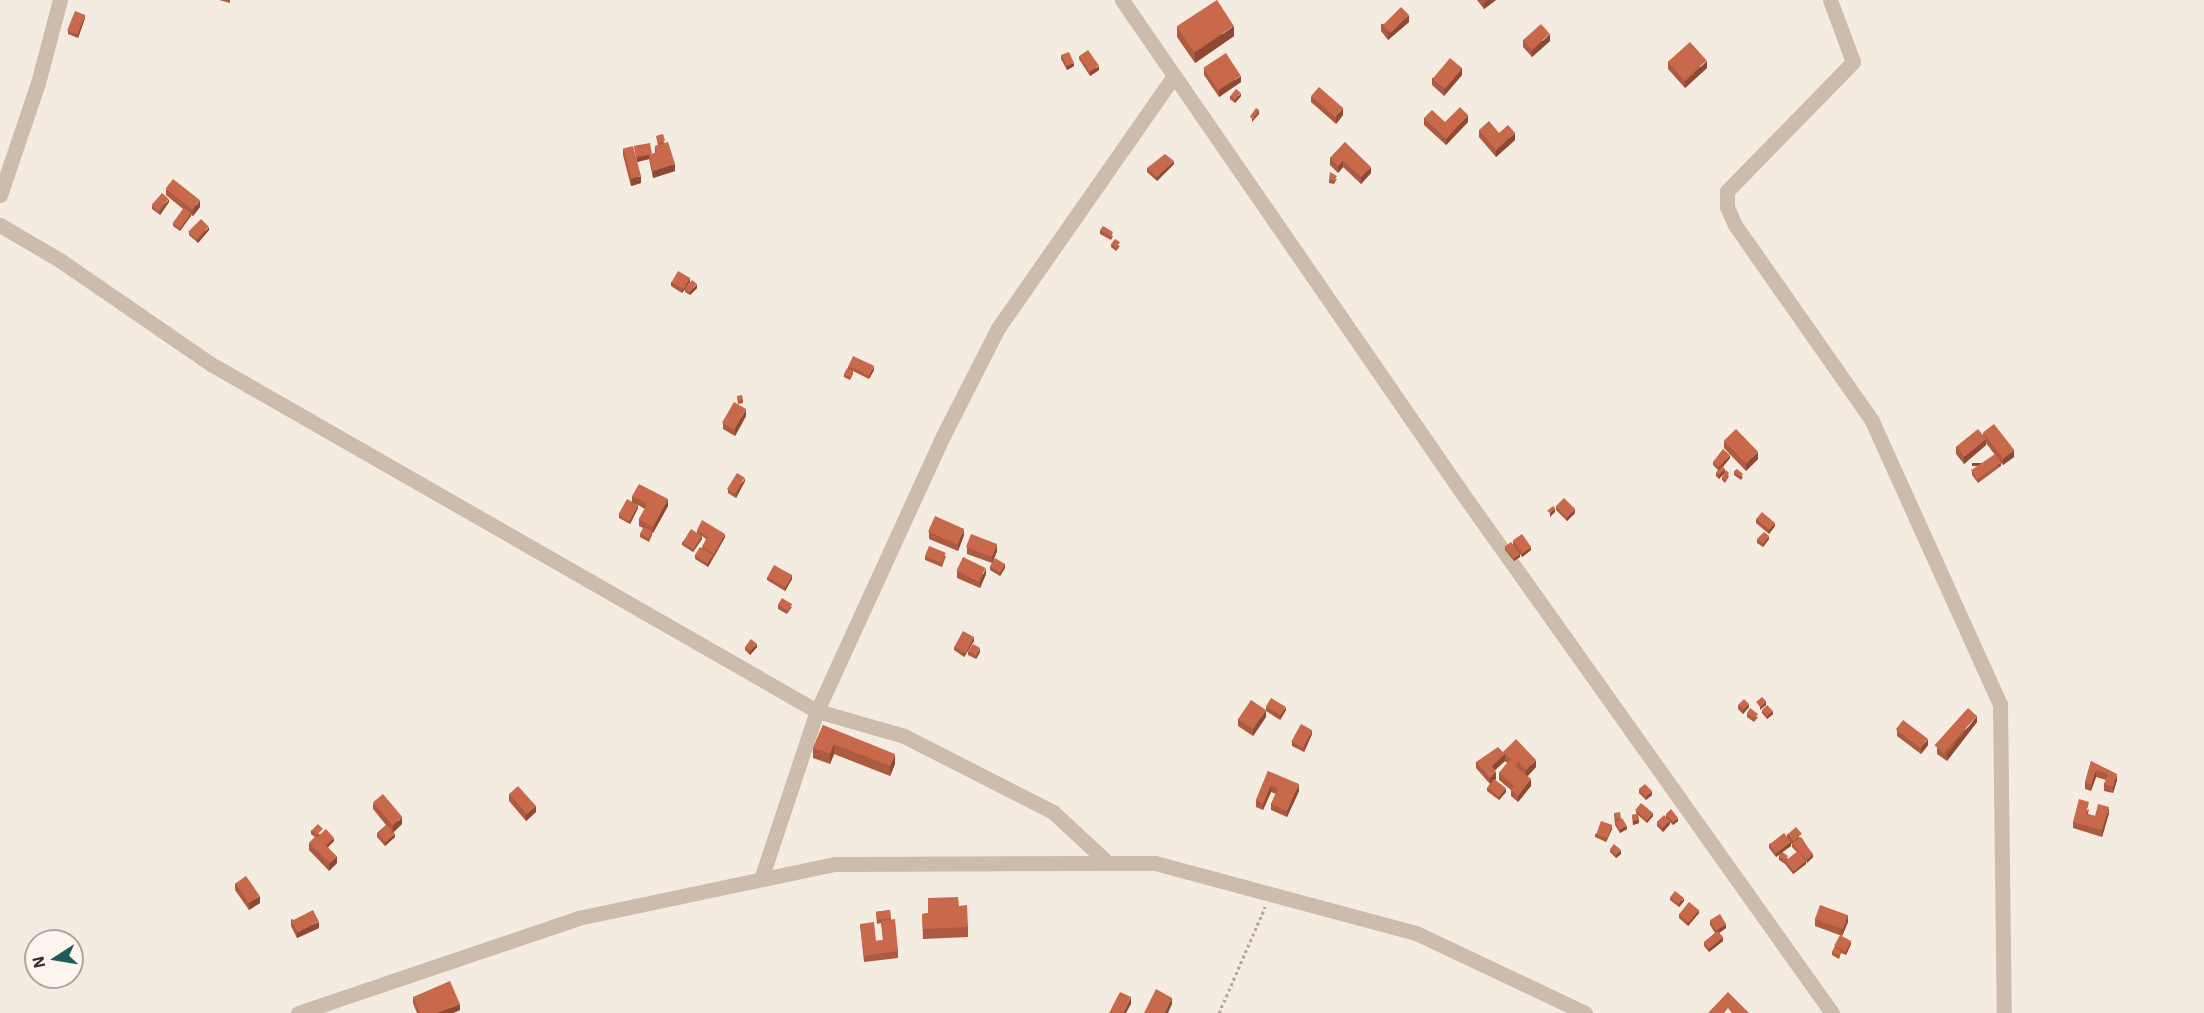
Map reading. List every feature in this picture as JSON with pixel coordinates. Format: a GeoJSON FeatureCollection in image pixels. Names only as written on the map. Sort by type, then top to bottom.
{"type":"FeatureCollection","features":[{"type":"Feature","properties":{"kind":"street"},"geometry":{"type":"LineString","coordinates":[[0,195],[38,83],[60,0]]}},
{"type":"Feature","properties":{"kind":"street"},"geometry":{"type":"LineString","coordinates":[[1122,0],[1460,490],[1832,1013]]}},
{"type":"Feature","properties":{"kind":"street"},"geometry":{"type":"LineString","coordinates":[[1830,0],[1853,62],[1727,191],[1727,207],[1742,234],[1872,421],[1998,698],[2004,1013]]}},
{"type":"Feature","properties":{"kind":"street"},"geometry":{"type":"LineString","coordinates":[[761,879],[817,711],[943,436],[998,328],[1174,76]]}},
{"type":"Feature","properties":{"kind":"street"},"geometry":{"type":"LineString","coordinates":[[0,225],[61,261],[211,364],[817,711],[904,736],[1053,812],[1108,863]]}},
{"type":"Feature","properties":{"kind":"street"},"geometry":{"type":"LineString","coordinates":[[298,1013],[578,918],[834,864],[1108,863],[1155,863],[1416,933],[1585,1013]]}},
{"type":"Feature","properties":{"kind":"path"},"geometry":{"type":"LineString","coordinates":[[1220,1013],[1271,894]]}},
{"type":"Feature","properties":{"kind":"building"},"geometry":{"type":"Polygon","coordinates":[[[1217,0],[1234,26],[1194,52],[1177,26],[1217,0]]]}},
{"type":"Feature","properties":{"kind":"building"},"geometry":{"type":"Polygon","coordinates":[[[1401,7],[1409,15],[1390,33],[1383,25],[1401,7]]]}},
{"type":"Feature","properties":{"kind":"building"},"geometry":{"type":"Polygon","coordinates":[[[75,11],[85,15],[77,35],[67,30],[75,11]]]}},
{"type":"Feature","properties":{"kind":"building"},"geometry":{"type":"Polygon","coordinates":[[[1541,24],[1550,34],[1532,50],[1523,40],[1541,24]]]}},
{"type":"Feature","properties":{"kind":"building"},"geometry":{"type":"Polygon","coordinates":[[[1690,42],[1707,61],[1684,81],[1668,62],[1690,42]]]}},
{"type":"Feature","properties":{"kind":"building"},"geometry":{"type":"Polygon","coordinates":[[[1088,50],[1099,66],[1090,72],[1079,56],[1088,50]]]}},
{"type":"Feature","properties":{"kind":"building"},"geometry":{"type":"Polygon","coordinates":[[[1069,52],[1074,63],[1067,66],[1061,55],[1069,52]]]}},
{"type":"Feature","properties":{"kind":"building"},"geometry":{"type":"Polygon","coordinates":[[[1226,53],[1241,76],[1218,90],[1203,68],[1226,53]]]}},
{"type":"Feature","properties":{"kind":"building"},"geometry":{"type":"Polygon","coordinates":[[[1450,58],[1462,68],[1445,89],[1433,79],[1450,58]]]}},
{"type":"Feature","properties":{"kind":"building"},"geometry":{"type":"Polygon","coordinates":[[[1319,87],[1343,108],[1335,117],[1311,96],[1319,87]]]}},
{"type":"Feature","properties":{"kind":"building"},"geometry":{"type":"Polygon","coordinates":[[[1236,89],[1241,93],[1235,100],[1230,96],[1236,89]]]}},
{"type":"Feature","properties":{"kind":"building"},"geometry":{"type":"Polygon","coordinates":[[[1460,107],[1468,115],[1446,139],[1424,118],[1432,110],[1445,122],[1460,107]]]}},
{"type":"Feature","properties":{"kind":"building"},"geometry":{"type":"Polygon","coordinates":[[[1256,108],[1259,110],[1253,119],[1250,117],[1256,108]]]}},
{"type":"Feature","properties":{"kind":"building"},"geometry":{"type":"Polygon","coordinates":[[[1489,121],[1499,133],[1508,125],[1515,133],[1496,150],[1479,130],[1489,121]]]}},
{"type":"Feature","properties":{"kind":"building"},"geometry":{"type":"Polygon","coordinates":[[[663,134],[665,141],[659,143],[656,136],[663,134]]]}},
{"type":"Feature","properties":{"kind":"building"},"geometry":{"type":"Polygon","coordinates":[[[668,142],[675,164],[653,171],[649,155],[657,152],[655,146],[668,142]]]}},
{"type":"Feature","properties":{"kind":"building"},"geometry":{"type":"Polygon","coordinates":[[[1345,142],[1371,167],[1361,177],[1343,161],[1338,166],[1330,158],[1345,142]]]}},
{"type":"Feature","properties":{"kind":"building"},"geometry":{"type":"Polygon","coordinates":[[[650,143],[652,154],[636,157],[634,146],[650,143]]]}},
{"type":"Feature","properties":{"kind":"building"},"geometry":{"type":"Polygon","coordinates":[[[633,146],[641,176],[631,179],[623,149],[633,146]]]}},
{"type":"Feature","properties":{"kind":"building"},"geometry":{"type":"Polygon","coordinates":[[[1165,154],[1174,161],[1157,177],[1147,168],[1165,154]]]}},
{"type":"Feature","properties":{"kind":"building"},"geometry":{"type":"Polygon","coordinates":[[[1330,172],[1337,176],[1334,181],[1329,180],[1330,172]]]}},
{"type":"Feature","properties":{"kind":"building"},"geometry":{"type":"Polygon","coordinates":[[[173,179],[200,200],[192,209],[166,188],[173,179]]]}},
{"type":"Feature","properties":{"kind":"building"},"geometry":{"type":"Polygon","coordinates":[[[162,193],[169,199],[158,211],[152,205],[162,193]]]}},
{"type":"Feature","properties":{"kind":"building"},"geometry":{"type":"Polygon","coordinates":[[[184,208],[191,213],[180,229],[173,223],[184,208]]]}},
{"type":"Feature","properties":{"kind":"building"},"geometry":{"type":"Polygon","coordinates":[[[201,219],[209,227],[196,240],[188,232],[201,219]]]}},
{"type":"Feature","properties":{"kind":"building"},"geometry":{"type":"Polygon","coordinates":[[[1103,226],[1113,232],[1111,237],[1100,230],[1103,226]]]}},
{"type":"Feature","properties":{"kind":"building"},"geometry":{"type":"Polygon","coordinates":[[[1115,239],[1120,242],[1116,248],[1111,244],[1115,239]]]}},
{"type":"Feature","properties":{"kind":"building"},"geometry":{"type":"Polygon","coordinates":[[[678,271],[690,278],[684,289],[672,282],[678,271]]]}},
{"type":"Feature","properties":{"kind":"building"},"geometry":{"type":"Polygon","coordinates":[[[692,280],[697,284],[690,292],[685,289],[692,280]]]}},
{"type":"Feature","properties":{"kind":"building"},"geometry":{"type":"Polygon","coordinates":[[[853,356],[874,366],[869,376],[848,366],[853,356]]]}},
{"type":"Feature","properties":{"kind":"building"},"geometry":{"type":"Polygon","coordinates":[[[847,368],[853,371],[850,377],[844,374],[847,368]]]}},
{"type":"Feature","properties":{"kind":"building"},"geometry":{"type":"Polygon","coordinates":[[[742,395],[743,400],[738,401],[737,396],[742,395]]]}},
{"type":"Feature","properties":{"kind":"building"},"geometry":{"type":"Polygon","coordinates":[[[734,402],[746,409],[734,430],[722,423],[734,402]]]}},
{"type":"Feature","properties":{"kind":"building"},"geometry":{"type":"Polygon","coordinates":[[[1994,424],[2014,450],[2003,459],[1983,433],[1994,424]]]}},
{"type":"Feature","properties":{"kind":"building"},"geometry":{"type":"Polygon","coordinates":[[[1736,429],[1758,452],[1746,464],[1724,441],[1736,429]]]}},
{"type":"Feature","properties":{"kind":"building"},"geometry":{"type":"Polygon","coordinates":[[[1978,429],[1986,439],[1964,457],[1956,447],[1978,429]]]}},
{"type":"Feature","properties":{"kind":"building"},"geometry":{"type":"Polygon","coordinates":[[[1723,449],[1730,455],[1719,467],[1713,462],[1723,449]]]}},
{"type":"Feature","properties":{"kind":"building"},"geometry":{"type":"Polygon","coordinates":[[[1995,454],[2001,463],[1977,479],[1971,470],[1995,454]]]}},
{"type":"Feature","properties":{"kind":"building"},"geometry":{"type":"Polygon","coordinates":[[[1722,466],[1725,469],[1719,475],[1716,473],[1722,466]]]}},
{"type":"Feature","properties":{"kind":"building"},"geometry":{"type":"Polygon","coordinates":[[[1737,469],[1743,474],[1741,477],[1734,471],[1737,469]]]}},
{"type":"Feature","properties":{"kind":"building"},"geometry":{"type":"Polygon","coordinates":[[[1726,470],[1729,473],[1725,480],[1722,477],[1726,470]]]}},
{"type":"Feature","properties":{"kind":"building"},"geometry":{"type":"Polygon","coordinates":[[[737,473],[745,478],[735,494],[727,489],[737,473]]]}},
{"type":"Feature","properties":{"kind":"building"},"geometry":{"type":"Polygon","coordinates":[[[639,484],[668,499],[653,527],[639,519],[647,504],[632,496],[639,484]]]}},
{"type":"Feature","properties":{"kind":"building"},"geometry":{"type":"Polygon","coordinates":[[[1564,498],[1575,509],[1567,518],[1556,506],[1564,498]]]}},
{"type":"Feature","properties":{"kind":"building"},"geometry":{"type":"Polygon","coordinates":[[[627,499],[638,505],[630,521],[618,515],[627,499]]]}},
{"type":"Feature","properties":{"kind":"building"},"geometry":{"type":"Polygon","coordinates":[[[1553,506],[1555,508],[1550,513],[1547,511],[1553,506]]]}},
{"type":"Feature","properties":{"kind":"building"},"geometry":{"type":"Polygon","coordinates":[[[1762,512],[1775,523],[1769,530],[1756,519],[1762,512]]]}},
{"type":"Feature","properties":{"kind":"building"},"geometry":{"type":"Polygon","coordinates":[[[935,516],[964,529],[957,545],[928,532],[935,516]]]}},
{"type":"Feature","properties":{"kind":"building"},"geometry":{"type":"Polygon","coordinates":[[[702,520],[725,534],[714,554],[702,546],[708,537],[697,530],[702,520]]]}},
{"type":"Feature","properties":{"kind":"building"},"geometry":{"type":"Polygon","coordinates":[[[644,527],[652,531],[648,538],[640,534],[644,527]]]}},
{"type":"Feature","properties":{"kind":"building"},"geometry":{"type":"Polygon","coordinates":[[[691,529],[702,536],[694,549],[683,543],[691,529]]]}},
{"type":"Feature","properties":{"kind":"building"},"geometry":{"type":"Polygon","coordinates":[[[1764,532],[1769,536],[1763,544],[1757,539],[1764,532]]]}},
{"type":"Feature","properties":{"kind":"building"},"geometry":{"type":"Polygon","coordinates":[[[971,534],[997,544],[992,557],[966,547],[971,534]]]}},
{"type":"Feature","properties":{"kind":"building"},"geometry":{"type":"Polygon","coordinates":[[[1522,534],[1531,547],[1522,553],[1513,540],[1522,534]]]}},
{"type":"Feature","properties":{"kind":"building"},"geometry":{"type":"Polygon","coordinates":[[[1511,542],[1520,554],[1514,559],[1505,547],[1511,542]]]}},
{"type":"Feature","properties":{"kind":"building"},"geometry":{"type":"Polygon","coordinates":[[[929,546],[946,553],[942,563],[925,556],[929,546]]]}},
{"type":"Feature","properties":{"kind":"building"},"geometry":{"type":"Polygon","coordinates":[[[700,547],[713,555],[707,563],[695,555],[700,547]]]}},
{"type":"Feature","properties":{"kind":"building"},"geometry":{"type":"Polygon","coordinates":[[[963,557],[985,568],[979,581],[956,570],[963,557]]]}},
{"type":"Feature","properties":{"kind":"building"},"geometry":{"type":"Polygon","coordinates":[[[995,558],[1005,564],[1000,573],[990,567],[995,558]]]}},
{"type":"Feature","properties":{"kind":"building"},"geometry":{"type":"Polygon","coordinates":[[[774,565],[792,575],[786,587],[767,577],[774,565]]]}},
{"type":"Feature","properties":{"kind":"building"},"geometry":{"type":"Polygon","coordinates":[[[782,598],[792,604],[788,611],[778,605],[782,598]]]}},
{"type":"Feature","properties":{"kind":"building"},"geometry":{"type":"Polygon","coordinates":[[[963,631],[974,637],[966,653],[954,647],[963,631]]]}},
{"type":"Feature","properties":{"kind":"building"},"geometry":{"type":"Polygon","coordinates":[[[751,639],[757,644],[750,651],[745,647],[751,639]]]}},
{"type":"Feature","properties":{"kind":"building"},"geometry":{"type":"Polygon","coordinates":[[[973,644],[980,648],[976,656],[968,651],[973,644]]]}},
{"type":"Feature","properties":{"kind":"building"},"geometry":{"type":"Polygon","coordinates":[[[1762,697],[1766,701],[1760,707],[1756,702],[1762,697]]]}},
{"type":"Feature","properties":{"kind":"building"},"geometry":{"type":"Polygon","coordinates":[[[1271,698],[1286,707],[1280,715],[1266,707],[1271,698]]]}},
{"type":"Feature","properties":{"kind":"building"},"geometry":{"type":"Polygon","coordinates":[[[1744,699],[1749,704],[1743,710],[1738,705],[1744,699]]]}},
{"type":"Feature","properties":{"kind":"building"},"geometry":{"type":"Polygon","coordinates":[[[1251,700],[1266,710],[1253,729],[1238,719],[1251,700]]]}},
{"type":"Feature","properties":{"kind":"building"},"geometry":{"type":"Polygon","coordinates":[[[1767,705],[1773,711],[1767,716],[1762,710],[1767,705]]]}},
{"type":"Feature","properties":{"kind":"building"},"geometry":{"type":"Polygon","coordinates":[[[1750,708],[1758,714],[1754,719],[1747,713],[1750,708]]]}},
{"type":"Feature","properties":{"kind":"building"},"geometry":{"type":"Polygon","coordinates":[[[1968,708],[1977,716],[1943,753],[1935,745],[1968,708]]]}},
{"type":"Feature","properties":{"kind":"building"},"geometry":{"type":"Polygon","coordinates":[[[1903,720],[1928,739],[1921,748],[1896,730],[1903,720]]]}},
{"type":"Feature","properties":{"kind":"building"},"geometry":{"type":"Polygon","coordinates":[[[1301,724],[1312,730],[1303,748],[1291,741],[1301,724]]]}},
{"type":"Feature","properties":{"kind":"building"},"geometry":{"type":"Polygon","coordinates":[[[823,725],[895,754],[890,766],[834,744],[830,754],[813,748],[823,725]]]}},
{"type":"Feature","properties":{"kind":"building"},"geometry":{"type":"Polygon","coordinates":[[[1516,739],[1536,760],[1526,770],[1519,762],[1515,766],[1531,779],[1518,796],[1511,790],[1514,786],[1499,773],[1510,760],[1513,762],[1505,754],[1492,766],[1496,772],[1490,778],[1476,762],[1498,747],[1503,752],[1516,739]]]}},
{"type":"Feature","properties":{"kind":"building"},"geometry":{"type":"Polygon","coordinates":[[[2091,761],[2117,774],[2113,787],[2104,784],[2108,774],[2096,770],[2091,785],[2085,782],[2091,761]]]}},
{"type":"Feature","properties":{"kind":"building"},"geometry":{"type":"Polygon","coordinates":[[[1268,771],[1299,784],[1287,811],[1271,804],[1278,788],[1271,785],[1263,804],[1256,800],[1268,771]]]}},
{"type":"Feature","properties":{"kind":"building"},"geometry":{"type":"Polygon","coordinates":[[[1494,779],[1506,788],[1499,797],[1487,788],[1494,779]]]}},
{"type":"Feature","properties":{"kind":"building"},"geometry":{"type":"Polygon","coordinates":[[[1645,784],[1652,791],[1646,797],[1639,789],[1645,784]]]}},
{"type":"Feature","properties":{"kind":"building"},"geometry":{"type":"Polygon","coordinates":[[[518,786],[536,806],[527,814],[509,794],[518,786]]]}},
{"type":"Feature","properties":{"kind":"building"},"geometry":{"type":"Polygon","coordinates":[[[383,794],[402,817],[392,825],[373,802],[383,794]]]}},
{"type":"Feature","properties":{"kind":"building"},"geometry":{"type":"Polygon","coordinates":[[[2079,799],[2089,802],[2086,814],[2095,816],[2098,804],[2109,807],[2102,830],[2073,822],[2079,799]]]}},
{"type":"Feature","properties":{"kind":"building"},"geometry":{"type":"Polygon","coordinates":[[[1641,803],[1653,813],[1647,820],[1635,810],[1641,803]]]}},
{"type":"Feature","properties":{"kind":"building"},"geometry":{"type":"Polygon","coordinates":[[[1671,809],[1678,818],[1673,822],[1666,814],[1671,809]]]}},
{"type":"Feature","properties":{"kind":"building"},"geometry":{"type":"Polygon","coordinates":[[[1620,812],[1621,818],[1615,819],[1614,813],[1620,812]]]}},
{"type":"Feature","properties":{"kind":"building"},"geometry":{"type":"Polygon","coordinates":[[[1638,814],[1639,820],[1633,821],[1632,815],[1638,814]]]}},
{"type":"Feature","properties":{"kind":"building"},"geometry":{"type":"Polygon","coordinates":[[[1664,815],[1670,821],[1663,828],[1657,822],[1664,815]]]}},
{"type":"Feature","properties":{"kind":"building"},"geometry":{"type":"Polygon","coordinates":[[[1622,818],[1627,826],[1620,830],[1615,822],[1622,818]]]}},
{"type":"Feature","properties":{"kind":"building"},"geometry":{"type":"Polygon","coordinates":[[[1601,821],[1612,825],[1607,838],[1596,834],[1601,821]]]}},
{"type":"Feature","properties":{"kind":"building"},"geometry":{"type":"Polygon","coordinates":[[[318,824],[323,829],[317,835],[312,830],[318,824]]]}},
{"type":"Feature","properties":{"kind":"building"},"geometry":{"type":"Polygon","coordinates":[[[387,825],[395,834],[385,843],[377,834],[387,825]]]}},
{"type":"Feature","properties":{"kind":"building"},"geometry":{"type":"Polygon","coordinates":[[[1796,827],[1802,834],[1794,841],[1788,834],[1796,827]]]}},
{"type":"Feature","properties":{"kind":"building"},"geometry":{"type":"Polygon","coordinates":[[[326,829],[334,838],[325,846],[317,837],[326,829]]]}},
{"type":"Feature","properties":{"kind":"building"},"geometry":{"type":"Polygon","coordinates":[[[1784,833],[1791,842],[1776,853],[1769,845],[1784,833]]]}},
{"type":"Feature","properties":{"kind":"building"},"geometry":{"type":"Polygon","coordinates":[[[316,836],[337,856],[330,863],[309,843],[316,836]]]}},
{"type":"Feature","properties":{"kind":"building"},"geometry":{"type":"Polygon","coordinates":[[[1800,837],[1813,854],[1807,860],[1792,844],[1800,837]]]}},
{"type":"Feature","properties":{"kind":"building"},"geometry":{"type":"Polygon","coordinates":[[[1614,844],[1621,850],[1616,855],[1610,849],[1614,844]]]}},
{"type":"Feature","properties":{"kind":"building"},"geometry":{"type":"Polygon","coordinates":[[[1798,851],[1806,861],[1794,871],[1786,861],[1798,851]]]}},
{"type":"Feature","properties":{"kind":"building"},"geometry":{"type":"Polygon","coordinates":[[[1782,852],[1788,856],[1785,861],[1779,856],[1782,852]]]}},
{"type":"Feature","properties":{"kind":"building"},"geometry":{"type":"Polygon","coordinates":[[[246,876],[260,896],[249,903],[235,883],[246,876]]]}},
{"type":"Feature","properties":{"kind":"building"},"geometry":{"type":"Polygon","coordinates":[[[1675,891],[1684,898],[1679,904],[1670,897],[1675,891]]]}},
{"type":"Feature","properties":{"kind":"building"},"geometry":{"type":"Polygon","coordinates":[[[958,897],[959,906],[967,905],[968,927],[923,929],[922,914],[928,913],[928,898],[958,897]]]}},
{"type":"Feature","properties":{"kind":"building"},"geometry":{"type":"Polygon","coordinates":[[[1689,902],[1699,910],[1689,923],[1679,914],[1689,902]]]}},
{"type":"Feature","properties":{"kind":"building"},"geometry":{"type":"Polygon","coordinates":[[[1820,905],[1848,915],[1843,929],[1815,919],[1820,905]]]}},
{"type":"Feature","properties":{"kind":"building"},"geometry":{"type":"Polygon","coordinates":[[[313,910],[319,922],[298,932],[292,921],[313,910]]]}},
{"type":"Feature","properties":{"kind":"building"},"geometry":{"type":"Polygon","coordinates":[[[890,910],[891,918],[877,920],[876,912],[890,910]]]}},
{"type":"Feature","properties":{"kind":"building"},"geometry":{"type":"Polygon","coordinates":[[[1720,914],[1726,924],[1716,930],[1710,920],[1720,914]]]}},
{"type":"Feature","properties":{"kind":"building"},"geometry":{"type":"Polygon","coordinates":[[[895,919],[898,951],[864,956],[860,924],[874,922],[876,941],[884,940],[881,921],[895,919]]]}},
{"type":"Feature","properties":{"kind":"building"},"geometry":{"type":"Polygon","coordinates":[[[1718,931],[1723,937],[1709,949],[1704,943],[1718,931]]]}},
{"type":"Feature","properties":{"kind":"building"},"geometry":{"type":"Polygon","coordinates":[[[1840,935],[1851,941],[1846,952],[1834,945],[1840,935]]]}},
{"type":"Feature","properties":{"kind":"building"},"geometry":{"type":"Polygon","coordinates":[[[1835,947],[1841,951],[1839,956],[1832,952],[1835,947]]]}},
{"type":"Feature","properties":{"kind":"building"},"geometry":{"type":"Polygon","coordinates":[[[450,981],[460,1004],[437,1013],[420,1013],[413,997],[450,981]]]}},
{"type":"Feature","properties":{"kind":"building"},"geometry":{"type":"Polygon","coordinates":[[[1156,989],[1172,998],[1164,1013],[1144,1013],[1156,989]]]}},
{"type":"Feature","properties":{"kind":"building"},"geometry":{"type":"Polygon","coordinates":[[[1120,992],[1131,997],[1123,1013],[1109,1013],[1120,992]]]}},
{"type":"Feature","properties":{"kind":"building"},"geometry":{"type":"Polygon","coordinates":[[[1728,992],[1749,1013],[1732,1013],[1728,1008],[1724,1013],[1708,1013],[1728,992]]]}}]}
